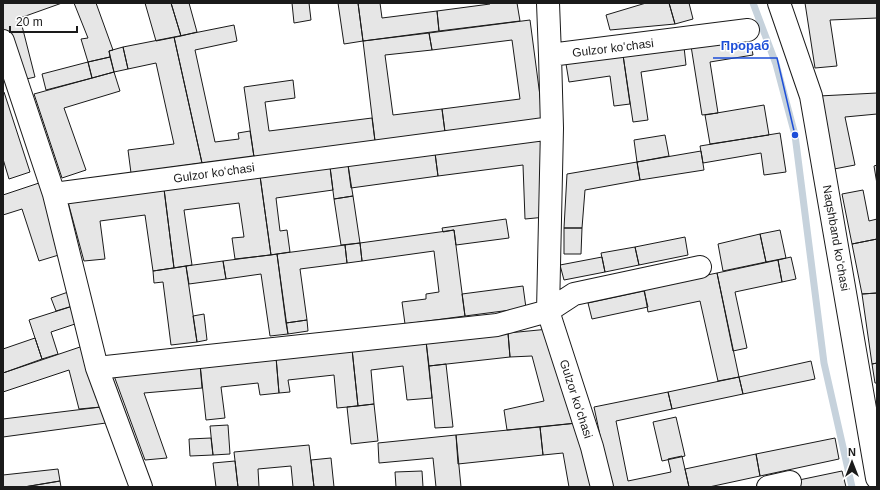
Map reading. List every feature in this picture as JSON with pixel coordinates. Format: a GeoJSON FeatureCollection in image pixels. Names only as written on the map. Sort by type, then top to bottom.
{"type":"FeatureCollection","features":[{"type":"Feature","properties":{"kind":"street"},"geometry":{"type":"LineString","coordinates":[[548,3],[550,56]]}},
{"type":"Feature","properties":{"kind":"street","name":"Naqshband ko'chasi"},"geometry":{"type":"LineString","coordinates":[[782,7],[811,96],[877,478]]}},
{"type":"Feature","properties":{"kind":"street","name":"Gulzor koʻchasi"},"geometry":{"type":"LineString","coordinates":[[602,487],[592,447],[548,311],[552,128],[550,56],[748,30]]}},
{"type":"Feature","properties":{"kind":"street"},"geometry":{"type":"LineString","coordinates":[[3,41],[54,194],[97,368],[141,487]]}},
{"type":"Feature","properties":{"kind":"street","name":"Gulzor koʻchasi"},"geometry":{"type":"LineString","coordinates":[[54,194],[552,128]]}},
{"type":"Feature","properties":{"kind":"street"},"geometry":{"type":"LineString","coordinates":[[97,368],[497,324],[548,311],[574,294],[700,266]]}},
{"type":"Feature","properties":{"kind":"street"},"geometry":{"type":"LineString","coordinates":[[768,487],[790,482]]}},
{"type":"Feature","properties":{"kind":"building"},"geometry":{"type":"Polygon","coordinates":[[[3,3],[62,3],[20,18],[35,77],[18,81],[3,28],[3,3]]]}},
{"type":"Feature","properties":{"kind":"building"},"geometry":{"type":"Polygon","coordinates":[[[74,3],[96,3],[113,50],[109,51],[110,57],[88,62],[81,39],[88,38],[74,3]]]}},
{"type":"Feature","properties":{"kind":"building"},"geometry":{"type":"Polygon","coordinates":[[[145,3],[171,3],[181,36],[156,41],[145,3]]]}},
{"type":"Feature","properties":{"kind":"building"},"geometry":{"type":"Polygon","coordinates":[[[171,3],[189,3],[197,32],[181,36],[171,3]]]}},
{"type":"Feature","properties":{"kind":"building"},"geometry":{"type":"Polygon","coordinates":[[[292,3],[309,3],[311,20],[294,23],[292,3]]]}},
{"type":"Feature","properties":{"kind":"building"},"geometry":{"type":"Polygon","coordinates":[[[338,3],[358,3],[363,41],[344,44],[338,3]]]}},
{"type":"Feature","properties":{"kind":"building"},"geometry":{"type":"Polygon","coordinates":[[[358,3],[380,3],[382,18],[437,11],[439,31],[363,41],[358,3]]]}},
{"type":"Feature","properties":{"kind":"building"},"geometry":{"type":"Polygon","coordinates":[[[489,3],[517,3],[520,21],[439,31],[437,11],[490,4],[489,3]]]}},
{"type":"Feature","properties":{"kind":"building"},"geometry":{"type":"Polygon","coordinates":[[[646,3],[669,3],[675,24],[610,30],[606,15],[646,3]]]}},
{"type":"Feature","properties":{"kind":"building"},"geometry":{"type":"Polygon","coordinates":[[[669,3],[689,3],[693,19],[675,24],[669,3]]]}},
{"type":"Feature","properties":{"kind":"building"},"geometry":{"type":"Polygon","coordinates":[[[805,3],[877,3],[877,18],[830,20],[837,66],[815,68],[805,3]]]}},
{"type":"Feature","properties":{"kind":"building"},"geometry":{"type":"Polygon","coordinates":[[[530,20],[543,119],[445,132],[442,109],[520,99],[512,40],[432,50],[429,33],[530,20]]]}},
{"type":"Feature","properties":{"kind":"building"},"geometry":{"type":"Polygon","coordinates":[[[234,25],[237,41],[195,50],[215,142],[239,139],[238,133],[250,131],[254,157],[202,163],[174,37],[234,25]]]}},
{"type":"Feature","properties":{"kind":"building"},"geometry":{"type":"Polygon","coordinates":[[[429,33],[432,50],[385,55],[393,115],[442,109],[445,132],[375,141],[363,41],[429,33]]]}},
{"type":"Feature","properties":{"kind":"building"},"geometry":{"type":"Polygon","coordinates":[[[174,37],[202,163],[131,173],[128,150],[174,144],[156,63],[128,69],[123,47],[174,37]]]}},
{"type":"Feature","properties":{"kind":"building"},"geometry":{"type":"Polygon","coordinates":[[[750,37],[753,55],[710,62],[718,113],[702,115],[691,46],[750,37]]]}},
{"type":"Feature","properties":{"kind":"building"},"geometry":{"type":"Polygon","coordinates":[[[123,47],[128,69],[114,72],[109,51],[123,47]]]}},
{"type":"Feature","properties":{"kind":"building"},"geometry":{"type":"Polygon","coordinates":[[[684,47],[686,65],[641,72],[648,120],[633,122],[623,55],[684,47]]]}},
{"type":"Feature","properties":{"kind":"building"},"geometry":{"type":"Polygon","coordinates":[[[623,55],[630,104],[614,106],[610,76],[569,82],[566,64],[623,55]]]}},
{"type":"Feature","properties":{"kind":"building"},"geometry":{"type":"Polygon","coordinates":[[[110,57],[114,72],[92,78],[88,62],[110,57]]]}},
{"type":"Feature","properties":{"kind":"building"},"geometry":{"type":"Polygon","coordinates":[[[88,62],[92,78],[46,90],[42,74],[88,62]]]}},
{"type":"Feature","properties":{"kind":"building"},"geometry":{"type":"Polygon","coordinates":[[[114,72],[120,91],[64,108],[86,170],[62,178],[34,94],[114,72]]]}},
{"type":"Feature","properties":{"kind":"building"},"geometry":{"type":"Polygon","coordinates":[[[293,80],[295,98],[265,102],[269,131],[372,118],[375,141],[254,157],[244,87],[293,80]]]}},
{"type":"Feature","properties":{"kind":"building"},"geometry":{"type":"Polygon","coordinates":[[[4,92],[30,172],[9,179],[3,159],[4,92]]]}},
{"type":"Feature","properties":{"kind":"building"},"geometry":{"type":"Polygon","coordinates":[[[877,93],[877,114],[845,117],[855,165],[834,169],[819,96],[877,93]]]}},
{"type":"Feature","properties":{"kind":"building"},"geometry":{"type":"Polygon","coordinates":[[[764,105],[769,135],[710,144],[705,115],[764,105]]]}},
{"type":"Feature","properties":{"kind":"building"},"geometry":{"type":"Polygon","coordinates":[[[780,133],[786,172],[764,175],[761,153],[703,163],[700,146],[780,133]]]}},
{"type":"Feature","properties":{"kind":"building"},"geometry":{"type":"Polygon","coordinates":[[[665,135],[669,156],[637,162],[634,140],[665,135]]]}},
{"type":"Feature","properties":{"kind":"building"},"geometry":{"type":"Polygon","coordinates":[[[545,138],[546,217],[525,219],[523,165],[438,176],[435,153],[545,138]]]}},
{"type":"Feature","properties":{"kind":"building"},"geometry":{"type":"Polygon","coordinates":[[[701,151],[704,170],[640,180],[637,162],[701,151]]]}},
{"type":"Feature","properties":{"kind":"building"},"geometry":{"type":"Polygon","coordinates":[[[435,153],[438,176],[351,188],[348,165],[435,153]]]}},
{"type":"Feature","properties":{"kind":"building"},"geometry":{"type":"Polygon","coordinates":[[[637,162],[640,180],[585,190],[582,228],[564,228],[567,174],[637,162]]]}},
{"type":"Feature","properties":{"kind":"building"},"geometry":{"type":"Polygon","coordinates":[[[348,165],[353,196],[334,199],[330,167],[348,165]]]}},
{"type":"Feature","properties":{"kind":"building"},"geometry":{"type":"Polygon","coordinates":[[[877,165],[877,184],[874,166],[877,165]]]}},
{"type":"Feature","properties":{"kind":"building"},"geometry":{"type":"Polygon","coordinates":[[[330,167],[333,190],[276,198],[280,231],[287,230],[290,252],[271,255],[260,176],[330,167]]]}},
{"type":"Feature","properties":{"kind":"building"},"geometry":{"type":"Polygon","coordinates":[[[260,176],[271,255],[235,259],[232,238],[244,237],[239,203],[184,210],[192,265],[174,268],[164,189],[260,176]]]}},
{"type":"Feature","properties":{"kind":"building"},"geometry":{"type":"Polygon","coordinates":[[[39,183],[62,254],[39,261],[22,209],[3,215],[3,195],[39,183]]]}},
{"type":"Feature","properties":{"kind":"building"},"geometry":{"type":"Polygon","coordinates":[[[164,189],[174,268],[153,271],[145,215],[100,221],[105,259],[84,261],[68,202],[164,189]]]}},
{"type":"Feature","properties":{"kind":"building"},"geometry":{"type":"Polygon","coordinates":[[[863,190],[869,221],[877,219],[877,239],[852,244],[842,194],[863,190]]]}},
{"type":"Feature","properties":{"kind":"building"},"geometry":{"type":"Polygon","coordinates":[[[353,196],[360,243],[341,245],[334,199],[353,196]]]}},
{"type":"Feature","properties":{"kind":"building"},"geometry":{"type":"Polygon","coordinates":[[[506,219],[509,238],[456,245],[454,230],[443,232],[442,228],[506,219]]]}},
{"type":"Feature","properties":{"kind":"building"},"geometry":{"type":"Polygon","coordinates":[[[564,228],[582,228],[581,254],[564,254],[564,228]]]}},
{"type":"Feature","properties":{"kind":"building"},"geometry":{"type":"Polygon","coordinates":[[[454,230],[465,316],[405,324],[402,302],[426,299],[426,294],[439,292],[434,251],[362,261],[360,243],[454,230]]]}},
{"type":"Feature","properties":{"kind":"building"},"geometry":{"type":"Polygon","coordinates":[[[780,230],[786,258],[766,262],[760,234],[780,230]]]}},
{"type":"Feature","properties":{"kind":"building"},"geometry":{"type":"Polygon","coordinates":[[[760,234],[766,262],[723,271],[718,244],[760,234]]]}},
{"type":"Feature","properties":{"kind":"building"},"geometry":{"type":"Polygon","coordinates":[[[685,237],[688,255],[639,265],[635,247],[685,237]]]}},
{"type":"Feature","properties":{"kind":"building"},"geometry":{"type":"Polygon","coordinates":[[[877,239],[877,293],[862,294],[852,244],[877,239]]]}},
{"type":"Feature","properties":{"kind":"building"},"geometry":{"type":"Polygon","coordinates":[[[360,243],[362,261],[347,263],[345,245],[360,243]]]}},
{"type":"Feature","properties":{"kind":"building"},"geometry":{"type":"Polygon","coordinates":[[[345,245],[347,263],[300,269],[307,320],[286,323],[277,254],[345,245]]]}},
{"type":"Feature","properties":{"kind":"building"},"geometry":{"type":"Polygon","coordinates":[[[635,247],[639,265],[605,272],[601,253],[635,247]]]}},
{"type":"Feature","properties":{"kind":"building"},"geometry":{"type":"Polygon","coordinates":[[[277,254],[288,334],[270,336],[261,274],[226,279],[223,261],[277,254]]]}},
{"type":"Feature","properties":{"kind":"building"},"geometry":{"type":"Polygon","coordinates":[[[602,257],[605,272],[564,280],[560,265],[602,257]]]}},
{"type":"Feature","properties":{"kind":"building"},"geometry":{"type":"Polygon","coordinates":[[[791,257],[796,279],[782,282],[778,260],[791,257]]]}},
{"type":"Feature","properties":{"kind":"building"},"geometry":{"type":"Polygon","coordinates":[[[778,260],[782,282],[735,292],[747,348],[733,351],[717,273],[778,260]]]}},
{"type":"Feature","properties":{"kind":"building"},"geometry":{"type":"Polygon","coordinates":[[[223,261],[226,279],[189,284],[186,266],[223,261]]]}},
{"type":"Feature","properties":{"kind":"building"},"geometry":{"type":"Polygon","coordinates":[[[186,266],[197,342],[171,345],[163,282],[154,283],[153,271],[186,266]]]}},
{"type":"Feature","properties":{"kind":"building"},"geometry":{"type":"Polygon","coordinates":[[[717,273],[739,377],[718,381],[700,301],[648,312],[644,288],[717,273]]]}},
{"type":"Feature","properties":{"kind":"building"},"geometry":{"type":"Polygon","coordinates":[[[523,286],[526,308],[465,316],[462,294],[523,286]]]}},
{"type":"Feature","properties":{"kind":"building"},"geometry":{"type":"Polygon","coordinates":[[[71,291],[76,305],[56,311],[51,298],[71,291]]]}},
{"type":"Feature","properties":{"kind":"building"},"geometry":{"type":"Polygon","coordinates":[[[644,291],[648,307],[592,319],[588,303],[644,291]]]}},
{"type":"Feature","properties":{"kind":"building"},"geometry":{"type":"Polygon","coordinates":[[[877,293],[877,363],[872,364],[862,294],[877,293]]]}},
{"type":"Feature","properties":{"kind":"building"},"geometry":{"type":"Polygon","coordinates":[[[76,305],[81,322],[51,332],[58,354],[42,359],[29,320],[76,305]]]}},
{"type":"Feature","properties":{"kind":"building"},"geometry":{"type":"Polygon","coordinates":[[[204,314],[207,340],[197,342],[193,316],[204,314]]]}},
{"type":"Feature","properties":{"kind":"building"},"geometry":{"type":"Polygon","coordinates":[[[307,320],[308,331],[288,334],[286,323],[307,320]]]}},
{"type":"Feature","properties":{"kind":"building"},"geometry":{"type":"Polygon","coordinates":[[[549,329],[577,423],[507,430],[504,410],[544,401],[532,356],[510,357],[508,333],[549,329]]]}},
{"type":"Feature","properties":{"kind":"building"},"geometry":{"type":"Polygon","coordinates":[[[508,333],[510,357],[429,366],[426,341],[508,333]]]}},
{"type":"Feature","properties":{"kind":"building"},"geometry":{"type":"Polygon","coordinates":[[[35,338],[42,359],[3,373],[3,349],[35,338]]]}},
{"type":"Feature","properties":{"kind":"building"},"geometry":{"type":"Polygon","coordinates":[[[426,341],[432,398],[407,400],[403,366],[371,370],[374,404],[358,406],[352,349],[426,341]]]}},
{"type":"Feature","properties":{"kind":"building"},"geometry":{"type":"Polygon","coordinates":[[[83,346],[101,407],[79,409],[69,370],[3,392],[3,373],[83,346]]]}},
{"type":"Feature","properties":{"kind":"building"},"geometry":{"type":"Polygon","coordinates":[[[352,349],[358,406],[337,408],[334,375],[288,380],[290,392],[279,393],[276,357],[352,349]]]}},
{"type":"Feature","properties":{"kind":"building"},"geometry":{"type":"Polygon","coordinates":[[[276,357],[279,393],[260,395],[258,383],[221,387],[225,418],[206,420],[200,364],[276,357]]]}},
{"type":"Feature","properties":{"kind":"building"},"geometry":{"type":"Polygon","coordinates":[[[811,361],[815,379],[743,394],[739,377],[811,361]]]}},
{"type":"Feature","properties":{"kind":"building"},"geometry":{"type":"Polygon","coordinates":[[[877,363],[877,383],[875,383],[872,364],[877,363]]]}},
{"type":"Feature","properties":{"kind":"building"},"geometry":{"type":"Polygon","coordinates":[[[200,364],[202,388],[144,393],[167,458],[145,460],[113,373],[200,364]]]}},
{"type":"Feature","properties":{"kind":"building"},"geometry":{"type":"Polygon","coordinates":[[[446,364],[453,427],[435,428],[429,366],[446,364]]]}},
{"type":"Feature","properties":{"kind":"building"},"geometry":{"type":"Polygon","coordinates":[[[739,377],[743,394],[672,409],[668,392],[739,377]]]}},
{"type":"Feature","properties":{"kind":"building"},"geometry":{"type":"Polygon","coordinates":[[[668,392],[672,409],[616,421],[628,481],[671,472],[668,459],[682,456],[689,487],[611,487],[594,407],[668,392]]]}},
{"type":"Feature","properties":{"kind":"building"},"geometry":{"type":"Polygon","coordinates":[[[374,404],[378,441],[351,444],[347,407],[374,404]]]}},
{"type":"Feature","properties":{"kind":"building"},"geometry":{"type":"Polygon","coordinates":[[[101,407],[106,423],[3,437],[3,419],[101,407]]]}},
{"type":"Feature","properties":{"kind":"building"},"geometry":{"type":"Polygon","coordinates":[[[676,417],[685,456],[662,461],[653,422],[676,417]]]}},
{"type":"Feature","properties":{"kind":"building"},"geometry":{"type":"Polygon","coordinates":[[[577,423],[592,487],[569,487],[563,453],[543,455],[540,427],[577,423]]]}},
{"type":"Feature","properties":{"kind":"building"},"geometry":{"type":"Polygon","coordinates":[[[228,425],[230,454],[213,455],[210,426],[228,425]]]}},
{"type":"Feature","properties":{"kind":"building"},"geometry":{"type":"Polygon","coordinates":[[[540,427],[543,455],[458,464],[456,435],[540,427]]]}},
{"type":"Feature","properties":{"kind":"building"},"geometry":{"type":"Polygon","coordinates":[[[456,435],[461,487],[436,487],[433,458],[379,463],[378,443],[456,435]]]}},
{"type":"Feature","properties":{"kind":"building"},"geometry":{"type":"Polygon","coordinates":[[[211,438],[213,455],[190,456],[189,439],[211,438]]]}},
{"type":"Feature","properties":{"kind":"building"},"geometry":{"type":"Polygon","coordinates":[[[835,438],[839,459],[760,476],[756,454],[835,438]]]}},
{"type":"Feature","properties":{"kind":"building"},"geometry":{"type":"Polygon","coordinates":[[[309,445],[314,487],[293,487],[291,466],[258,469],[259,487],[238,487],[234,452],[309,445]]]}},
{"type":"Feature","properties":{"kind":"building"},"geometry":{"type":"Polygon","coordinates":[[[756,454],[760,476],[709,487],[689,487],[685,469],[756,454]]]}},
{"type":"Feature","properties":{"kind":"building"},"geometry":{"type":"Polygon","coordinates":[[[331,458],[334,487],[314,487],[311,460],[331,458]]]}},
{"type":"Feature","properties":{"kind":"building"},"geometry":{"type":"Polygon","coordinates":[[[235,461],[238,487],[216,487],[213,463],[235,461]]]}},
{"type":"Feature","properties":{"kind":"building"},"geometry":{"type":"Polygon","coordinates":[[[58,469],[60,481],[24,487],[3,487],[3,475],[58,469]]]}},
{"type":"Feature","properties":{"kind":"building"},"geometry":{"type":"Polygon","coordinates":[[[422,471],[423,487],[396,487],[395,472],[422,471]]]}},
{"type":"Feature","properties":{"kind":"building"},"geometry":{"type":"Polygon","coordinates":[[[842,471],[846,487],[801,487],[799,480],[842,471]]]}},
{"type":"Feature","properties":{"kind":"building"},"geometry":{"type":"Polygon","coordinates":[[[60,481],[61,487],[24,487],[60,481]]]}},
{"type":"Feature","properties":{"kind":"waterway"},"geometry":{"type":"LineString","coordinates":[[753,3],[776,64],[795,135],[824,363],[852,487]]}},
{"type":"Feature","properties":{"kind":"place","name":"Прораб"},"geometry":{"type":"Point","coordinates":[795,135]}}]}
